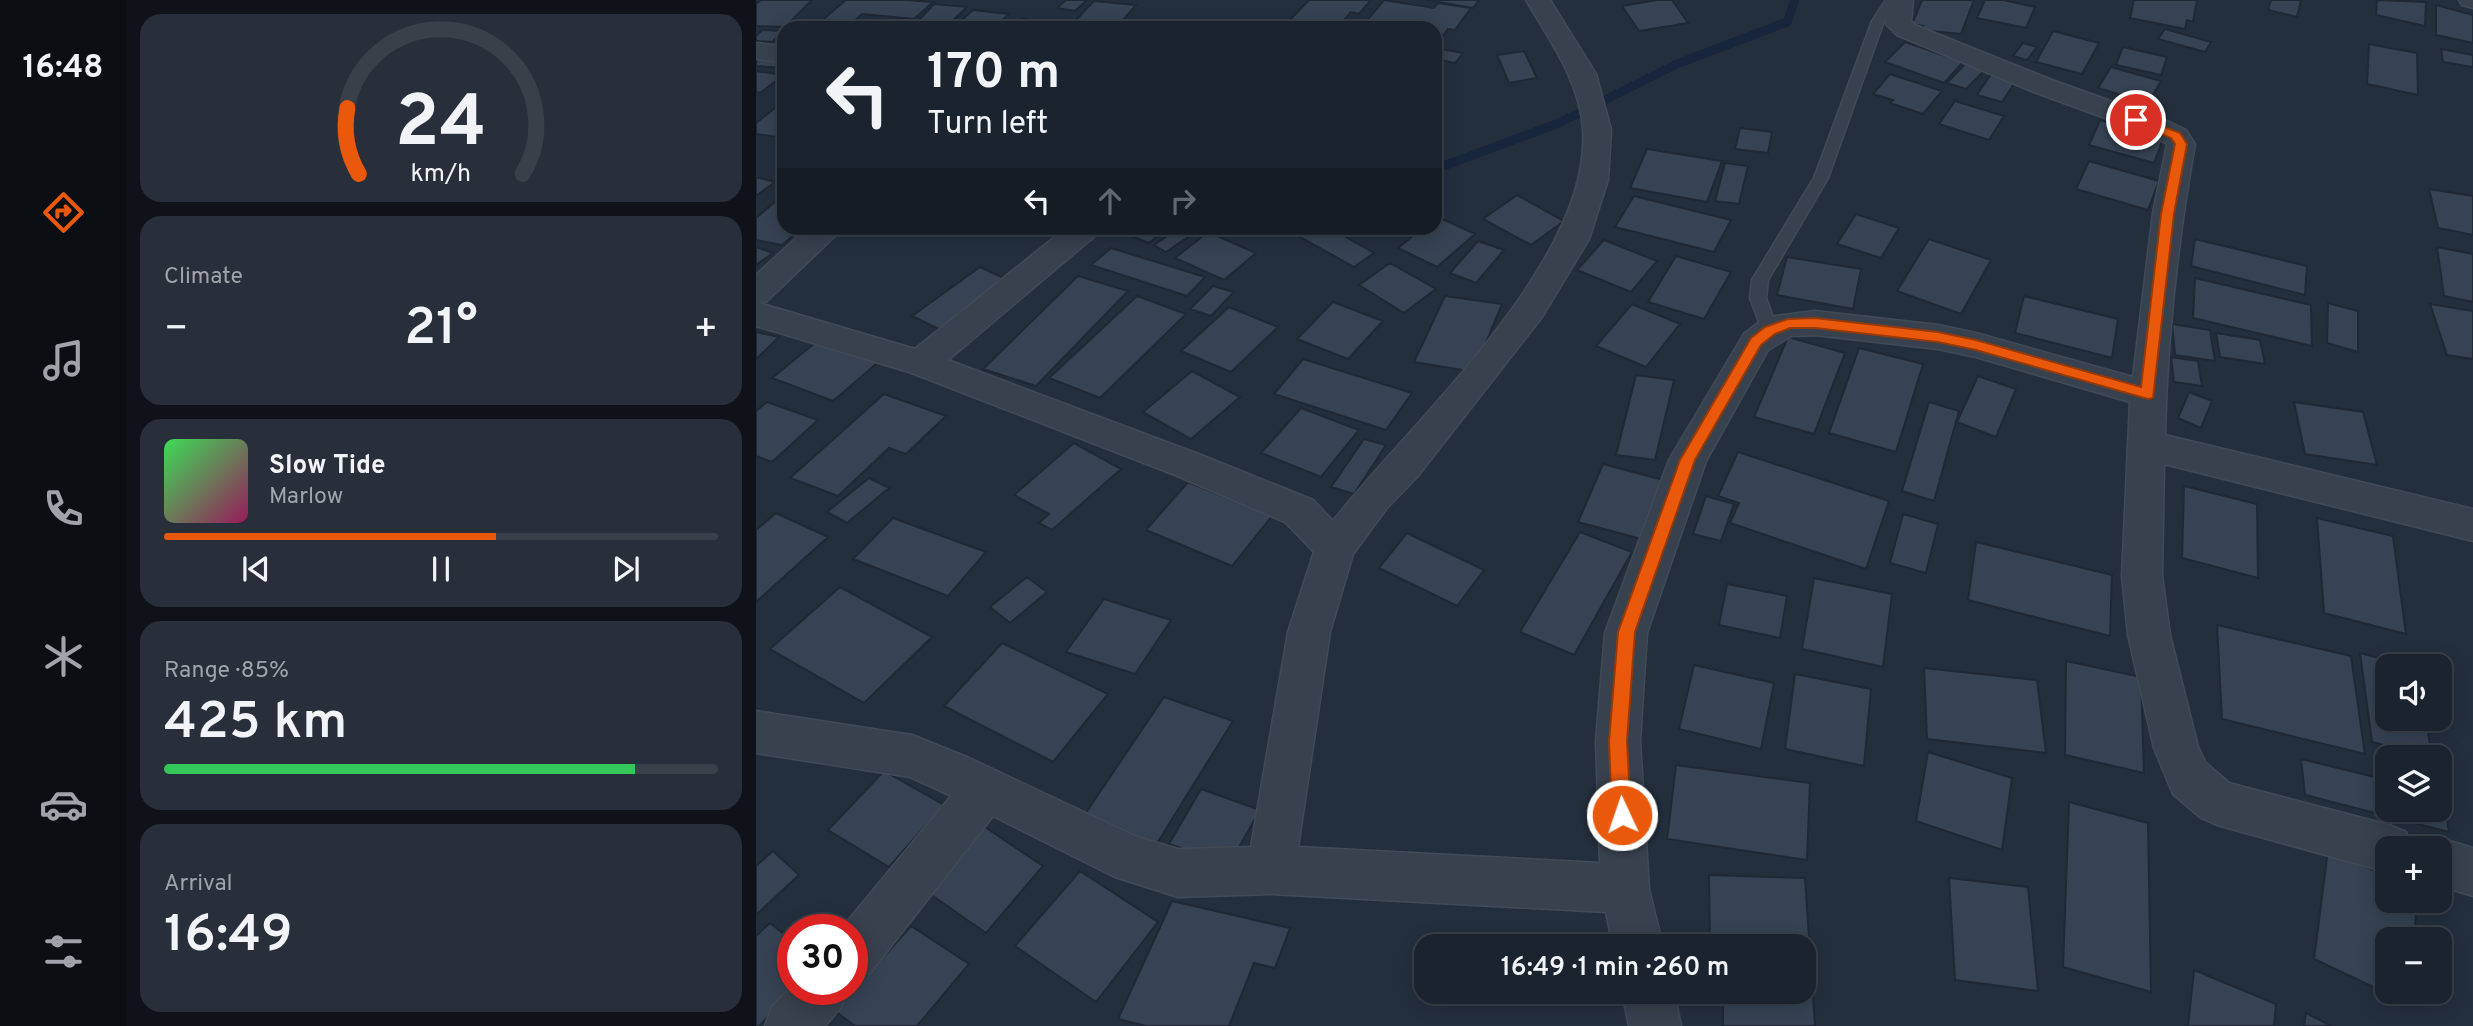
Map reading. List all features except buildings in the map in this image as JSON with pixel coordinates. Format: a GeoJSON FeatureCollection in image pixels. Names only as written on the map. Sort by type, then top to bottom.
{"type":"FeatureCollection","features":[{"type":"Feature","properties":{"kind":"street"},"geometry":{"type":"LineString","coordinates":[[1271,870],[1309,632],[1335,548],[1374,497],[1404,467],[1530,309],[1573,239],[1593,180],[1597,130],[1583,74],[1538,0]]}},
{"type":"Feature","properties":{"kind":"street"},"geometry":{"type":"LineString","coordinates":[[1901,0],[1898,23],[1906,30],[2176,136],[2181,144],[2168,214],[2148,394],[2141,576],[2147,623],[2176,748],[2189,778],[2217,802],[2375,845]]}},
{"type":"Feature","properties":{"kind":"street"},"geometry":{"type":"LineString","coordinates":[[756,51],[777,53]]}},
{"type":"Feature","properties":{"kind":"street"},"geometry":{"type":"LineString","coordinates":[[756,293],[818,235]]}},
{"type":"Feature","properties":{"kind":"street"},"geometry":{"type":"LineString","coordinates":[[922,363],[1077,235]]}},
{"type":"Feature","properties":{"kind":"street"},"geometry":{"type":"LineString","coordinates":[[756,314],[922,363],[1188,465],[1299,511],[1335,548]]}},
{"type":"Feature","properties":{"kind":"street"},"geometry":{"type":"LineString","coordinates":[[1635,934],[1625,889],[1618,741],[1626,632],[1688,460],[1756,342],[1770,331],[1788,324],[1815,323],[1938,337],[1976,345],[2148,394]]}},
{"type":"Feature","properties":{"kind":"street"},"geometry":{"type":"LineString","coordinates":[[2146,445],[2473,525]]}},
{"type":"Feature","properties":{"kind":"street"},"geometry":{"type":"LineString","coordinates":[[756,732],[912,756],[1132,860],[1178,873],[1271,870],[1625,889]]}},
{"type":"Feature","properties":{"kind":"street"},"geometry":{"type":"LineString","coordinates":[[868,935],[986,789]]}},
{"type":"Feature","properties":{"kind":"street"},"geometry":{"type":"LineString","coordinates":[[2452,866],[2473,872]]}},
{"type":"Feature","properties":{"kind":"street"},"geometry":{"type":"LineString","coordinates":[[1650,1004],[1655,1026]]}},
{"type":"Feature","properties":{"kind":"street"},"geometry":{"type":"LineString","coordinates":[[791,1026],[809,1005]]}},
{"type":"Feature","properties":{"kind":"lane"},"geometry":{"type":"LineString","coordinates":[[1770,331],[1758,298],[1760,280],[1821,178],[1878,21],[1892,0]]}},
{"type":"Feature","properties":{"kind":"waterway"},"geometry":{"type":"LineString","coordinates":[[1442,166],[1559,123],[1677,64],[1787,22],[1795,0]]}},
{"type":"Feature","properties":{"kind":"route"},"geometry":{"type":"LineString","coordinates":[[1622,815],[1618,741],[1626,632],[1688,460],[1756,342],[1770,331],[1788,324],[1815,323],[1938,337],[1976,345],[2148,394],[2168,214],[2181,144],[2176,136],[2136,120]]}}]}
